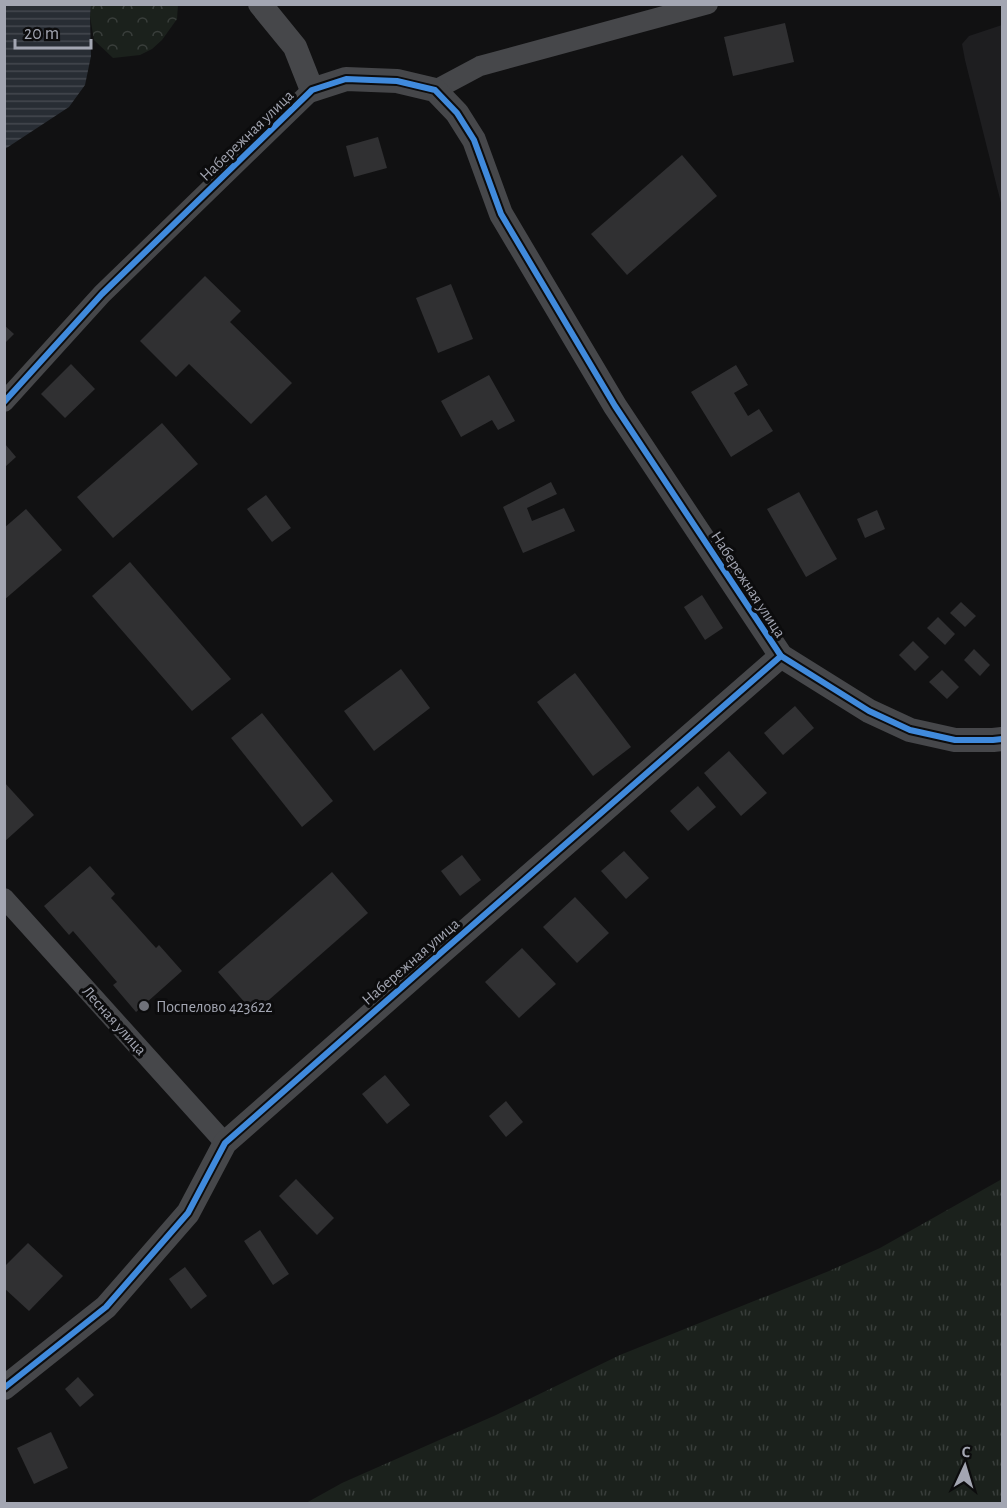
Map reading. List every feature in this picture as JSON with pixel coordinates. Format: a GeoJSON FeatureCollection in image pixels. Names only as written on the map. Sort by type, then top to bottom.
{"type":"FeatureCollection","features":[{"type":"Feature","properties":{"kind":"street"},"geometry":{"type":"LineString","coordinates":[[260,4],[294,47],[312,90]]}},
{"type":"Feature","properties":{"kind":"street"},"geometry":{"type":"LineString","coordinates":[[435,90],[480,66],[708,4]]}},
{"type":"Feature","properties":{"kind":"street","name":"Набережная улица"},"geometry":{"type":"LineString","coordinates":[[4,402],[102,294],[312,90],[346,79],[397,81],[435,90],[457,113],[474,140],[501,214],[615,406],[781,657],[225,1143],[188,1213],[106,1307],[4,1388]]}},
{"type":"Feature","properties":{"kind":"street"},"geometry":{"type":"LineString","coordinates":[[781,657],[869,711],[910,730],[955,740],[1002,739]]}},
{"type":"Feature","properties":{"kind":"street","name":"Лесная улица"},"geometry":{"type":"LineString","coordinates":[[4,898],[225,1143]]}},
{"type":"Feature","properties":{"kind":"shaded area"},"geometry":{"type":"Polygon","coordinates":[[[5,4],[91,5],[91,56],[85,85],[69,107],[5,149],[5,4]]]}},
{"type":"Feature","properties":{"kind":"shaded area"},"geometry":{"type":"Polygon","coordinates":[[[1002,25],[1002,207],[962,44],[969,36],[1002,25]]]}},
{"type":"Feature","properties":{"kind":"green space"},"geometry":{"type":"Polygon","coordinates":[[[178,4],[177,19],[162,40],[152,49],[140,55],[113,58],[94,40],[90,16],[91,5],[178,4]]]}},
{"type":"Feature","properties":{"kind":"green space"},"geometry":{"type":"Polygon","coordinates":[[[1002,1179],[1002,1503],[306,1503],[342,1483],[496,1415],[620,1355],[829,1271],[880,1248],[1002,1179]]]}},
{"type":"Feature","properties":{"kind":"building"},"geometry":{"type":"Polygon","coordinates":[[[785,23],[794,62],[733,76],[724,37],[785,23]]]}},
{"type":"Feature","properties":{"kind":"building"},"geometry":{"type":"Polygon","coordinates":[[[378,137],[387,168],[354,177],[346,146],[378,137]]]}},
{"type":"Feature","properties":{"kind":"building"},"geometry":{"type":"Polygon","coordinates":[[[682,155],[717,196],[627,275],[591,234],[682,155]]]}},
{"type":"Feature","properties":{"kind":"building"},"geometry":{"type":"Polygon","coordinates":[[[205,276],[241,311],[230,322],[292,383],[251,424],[189,364],[176,377],[140,341],[205,276]]]}},
{"type":"Feature","properties":{"kind":"building"},"geometry":{"type":"Polygon","coordinates":[[[451,284],[473,339],[438,353],[416,298],[451,284]]]}},
{"type":"Feature","properties":{"kind":"building"},"geometry":{"type":"Polygon","coordinates":[[[4,325],[14,334],[4,344],[4,325]]]}},
{"type":"Feature","properties":{"kind":"building"},"geometry":{"type":"Polygon","coordinates":[[[71,364],[95,389],[65,418],[41,394],[71,364]]]}},
{"type":"Feature","properties":{"kind":"building"},"geometry":{"type":"Polygon","coordinates":[[[736,365],[748,385],[734,393],[748,416],[759,409],[773,431],[731,457],[691,392],[736,365]]]}},
{"type":"Feature","properties":{"kind":"building"},"geometry":{"type":"Polygon","coordinates":[[[489,375],[515,421],[498,430],[492,420],[461,437],[441,401],[489,375]]]}},
{"type":"Feature","properties":{"kind":"building"},"geometry":{"type":"Polygon","coordinates":[[[162,423],[198,464],[113,538],[77,497],[162,423]]]}},
{"type":"Feature","properties":{"kind":"building"},"geometry":{"type":"Polygon","coordinates":[[[5,444],[16,457],[5,467],[5,444]]]}},
{"type":"Feature","properties":{"kind":"building"},"geometry":{"type":"Polygon","coordinates":[[[551,482],[557,494],[527,508],[532,521],[564,508],[575,531],[523,553],[503,507],[551,482]]]}},
{"type":"Feature","properties":{"kind":"building"},"geometry":{"type":"Polygon","coordinates":[[[799,492],[837,559],[806,577],[767,509],[799,492]]]}},
{"type":"Feature","properties":{"kind":"building"},"geometry":{"type":"Polygon","coordinates":[[[266,495],[291,528],[272,542],[247,509],[266,495]]]}},
{"type":"Feature","properties":{"kind":"building"},"geometry":{"type":"Polygon","coordinates":[[[26,509],[62,550],[4,600],[4,528],[26,509]]]}},
{"type":"Feature","properties":{"kind":"building"},"geometry":{"type":"Polygon","coordinates":[[[877,510],[885,529],[865,538],[857,519],[877,510]]]}},
{"type":"Feature","properties":{"kind":"building"},"geometry":{"type":"Polygon","coordinates":[[[130,562],[231,679],[192,711],[92,596],[130,562]]]}},
{"type":"Feature","properties":{"kind":"building"},"geometry":{"type":"Polygon","coordinates":[[[702,595],[723,628],[705,640],[684,607],[702,595]]]}},
{"type":"Feature","properties":{"kind":"building"},"geometry":{"type":"Polygon","coordinates":[[[961,602],[976,616],[965,627],[950,613],[961,602]]]}},
{"type":"Feature","properties":{"kind":"building"},"geometry":{"type":"Polygon","coordinates":[[[938,617],[955,634],[945,645],[927,628],[938,617]]]}},
{"type":"Feature","properties":{"kind":"building"},"geometry":{"type":"Polygon","coordinates":[[[913,641],[929,657],[915,671],[899,655],[913,641]]]}},
{"type":"Feature","properties":{"kind":"building"},"geometry":{"type":"Polygon","coordinates":[[[974,649],[990,665],[980,676],[964,660],[974,649]]]}},
{"type":"Feature","properties":{"kind":"building"},"geometry":{"type":"Polygon","coordinates":[[[401,669],[430,708],[374,751],[344,711],[401,669]]]}},
{"type":"Feature","properties":{"kind":"building"},"geometry":{"type":"Polygon","coordinates":[[[942,670],[959,687],[947,699],[929,682],[942,670]]]}},
{"type":"Feature","properties":{"kind":"building"},"geometry":{"type":"Polygon","coordinates":[[[575,673],[631,747],[593,776],[537,702],[575,673]]]}},
{"type":"Feature","properties":{"kind":"building"},"geometry":{"type":"Polygon","coordinates":[[[795,706],[814,728],[783,755],[764,733],[795,706]]]}},
{"type":"Feature","properties":{"kind":"building"},"geometry":{"type":"Polygon","coordinates":[[[262,713],[333,801],[302,827],[231,738],[262,713]]]}},
{"type":"Feature","properties":{"kind":"building"},"geometry":{"type":"Polygon","coordinates":[[[729,751],[767,793],[741,816],[704,773],[729,751]]]}},
{"type":"Feature","properties":{"kind":"building"},"geometry":{"type":"Polygon","coordinates":[[[4,782],[34,815],[4,842],[4,782]]]}},
{"type":"Feature","properties":{"kind":"building"},"geometry":{"type":"Polygon","coordinates":[[[698,786],[716,807],[688,831],[670,811],[698,786]]]}},
{"type":"Feature","properties":{"kind":"building"},"geometry":{"type":"Polygon","coordinates":[[[624,851],[649,878],[626,899],[601,871],[624,851]]]}},
{"type":"Feature","properties":{"kind":"building"},"geometry":{"type":"Polygon","coordinates":[[[462,855],[481,880],[460,896],[441,871],[462,855]]]}},
{"type":"Feature","properties":{"kind":"building"},"geometry":{"type":"Polygon","coordinates":[[[90,866],[115,894],[111,898],[156,948],[159,945],[182,971],[136,1012],[113,985],[117,982],[73,931],[69,935],[44,906],[90,866]]]}},
{"type":"Feature","properties":{"kind":"building"},"geometry":{"type":"Polygon","coordinates":[[[332,872],[368,913],[254,1013],[218,972],[332,872]]]}},
{"type":"Feature","properties":{"kind":"building"},"geometry":{"type":"Polygon","coordinates":[[[575,897],[609,933],[577,963],[543,927],[575,897]]]}},
{"type":"Feature","properties":{"kind":"building"},"geometry":{"type":"Polygon","coordinates":[[[522,948],[556,984],[519,1018],[485,982],[522,948]]]}},
{"type":"Feature","properties":{"kind":"building"},"geometry":{"type":"Polygon","coordinates":[[[385,1075],[410,1105],[387,1124],[362,1094],[385,1075]]]}},
{"type":"Feature","properties":{"kind":"building"},"geometry":{"type":"Polygon","coordinates":[[[506,1101],[523,1122],[506,1137],[489,1116],[506,1101]]]}},
{"type":"Feature","properties":{"kind":"building"},"geometry":{"type":"Polygon","coordinates":[[[296,1179],[334,1218],[317,1235],[279,1196],[296,1179]]]}},
{"type":"Feature","properties":{"kind":"building"},"geometry":{"type":"Polygon","coordinates":[[[260,1230],[289,1274],[273,1285],[244,1241],[260,1230]]]}},
{"type":"Feature","properties":{"kind":"building"},"geometry":{"type":"Polygon","coordinates":[[[28,1243],[63,1276],[29,1311],[4,1288],[4,1267],[28,1243]]]}},
{"type":"Feature","properties":{"kind":"building"},"geometry":{"type":"Polygon","coordinates":[[[185,1267],[207,1296],[191,1309],[169,1279],[185,1267]]]}},
{"type":"Feature","properties":{"kind":"building"},"geometry":{"type":"Polygon","coordinates":[[[78,1377],[94,1395],[80,1407],[65,1389],[78,1377]]]}},
{"type":"Feature","properties":{"kind":"building"},"geometry":{"type":"Polygon","coordinates":[[[51,1432],[68,1468],[34,1484],[17,1448],[51,1432]]]}},
{"type":"Feature","properties":{"kind":"cycle path"},"geometry":{"type":"LineString","coordinates":[[4,402],[102,294],[312,90],[346,79],[397,81],[435,90],[457,113],[474,140],[501,214],[615,406],[781,656],[869,711],[910,730],[955,740],[1002,739]]}},
{"type":"Feature","properties":{"kind":"cycle path"},"geometry":{"type":"LineString","coordinates":[[4,1388],[106,1307],[188,1213],[225,1143],[781,656]]}},
{"type":"Feature","properties":{"kind":"place","name":"Поспелово 423622"},"geometry":{"type":"Point","coordinates":[144,1006]}}]}
